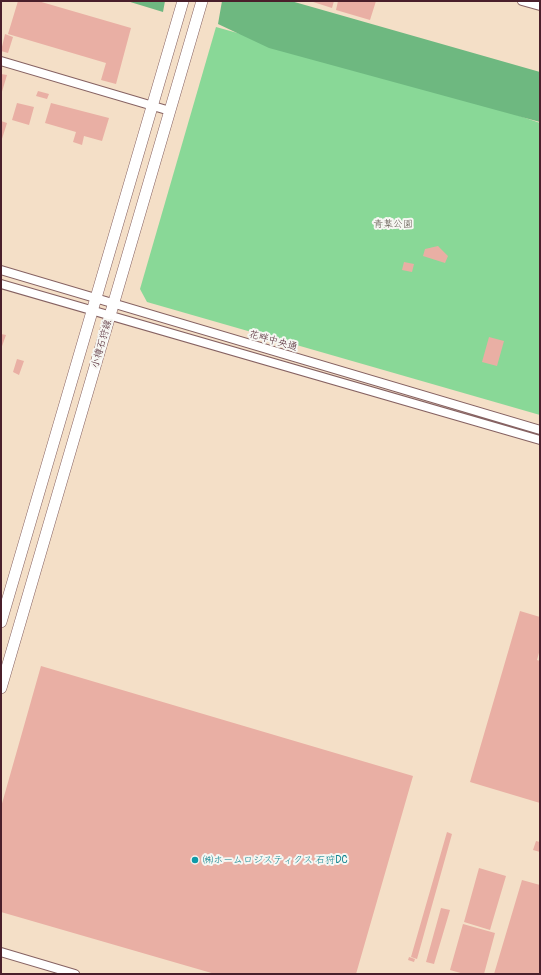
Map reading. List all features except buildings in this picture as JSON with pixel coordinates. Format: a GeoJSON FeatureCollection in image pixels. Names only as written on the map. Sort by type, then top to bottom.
{"type":"FeatureCollection","features":[{"type":"Feature","properties":{"kind":"main road","name":"小樽石狩線"},"geometry":{"type":"LineString","coordinates":[[1,622],[183,1]]}},
{"type":"Feature","properties":{"kind":"main road","name":"小樽石狩線"},"geometry":{"type":"LineString","coordinates":[[1,688],[202,1]]}},
{"type":"Feature","properties":{"kind":"street"},"geometry":{"type":"LineString","coordinates":[[522,1],[540,6]]}},
{"type":"Feature","properties":{"kind":"street"},"geometry":{"type":"LineString","coordinates":[[1,61],[170,110]]}},
{"type":"Feature","properties":{"kind":"street","name":"花畔中央通"},"geometry":{"type":"LineString","coordinates":[[1,270],[540,430]]}},
{"type":"Feature","properties":{"kind":"street","name":"花畔中央通"},"geometry":{"type":"LineString","coordinates":[[1,284],[540,440]]}},
{"type":"Feature","properties":{"kind":"street"},"geometry":{"type":"LineString","coordinates":[[1,952],[76,974]]}},
{"type":"Feature","properties":{"kind":"green space"},"geometry":{"type":"Polygon","coordinates":[[[127,1],[165,1],[163,12],[127,1]]]}},
{"type":"Feature","properties":{"kind":"green space"},"geometry":{"type":"Polygon","coordinates":[[[222,1],[291,1],[540,72],[540,122],[269,48],[218,24],[222,1]]]}},
{"type":"Feature","properties":{"kind":"green space","name":"青葉公園"},"geometry":{"type":"Polygon","coordinates":[[[216,27],[460,95],[540,123],[540,415],[147,302],[140,289],[216,27]]]}},
{"type":"Feature","properties":{"kind":"place","name":"㈱ホームロジスティクス 石狩DC"},"geometry":{"type":"Point","coordinates":[195,860]}}]}
